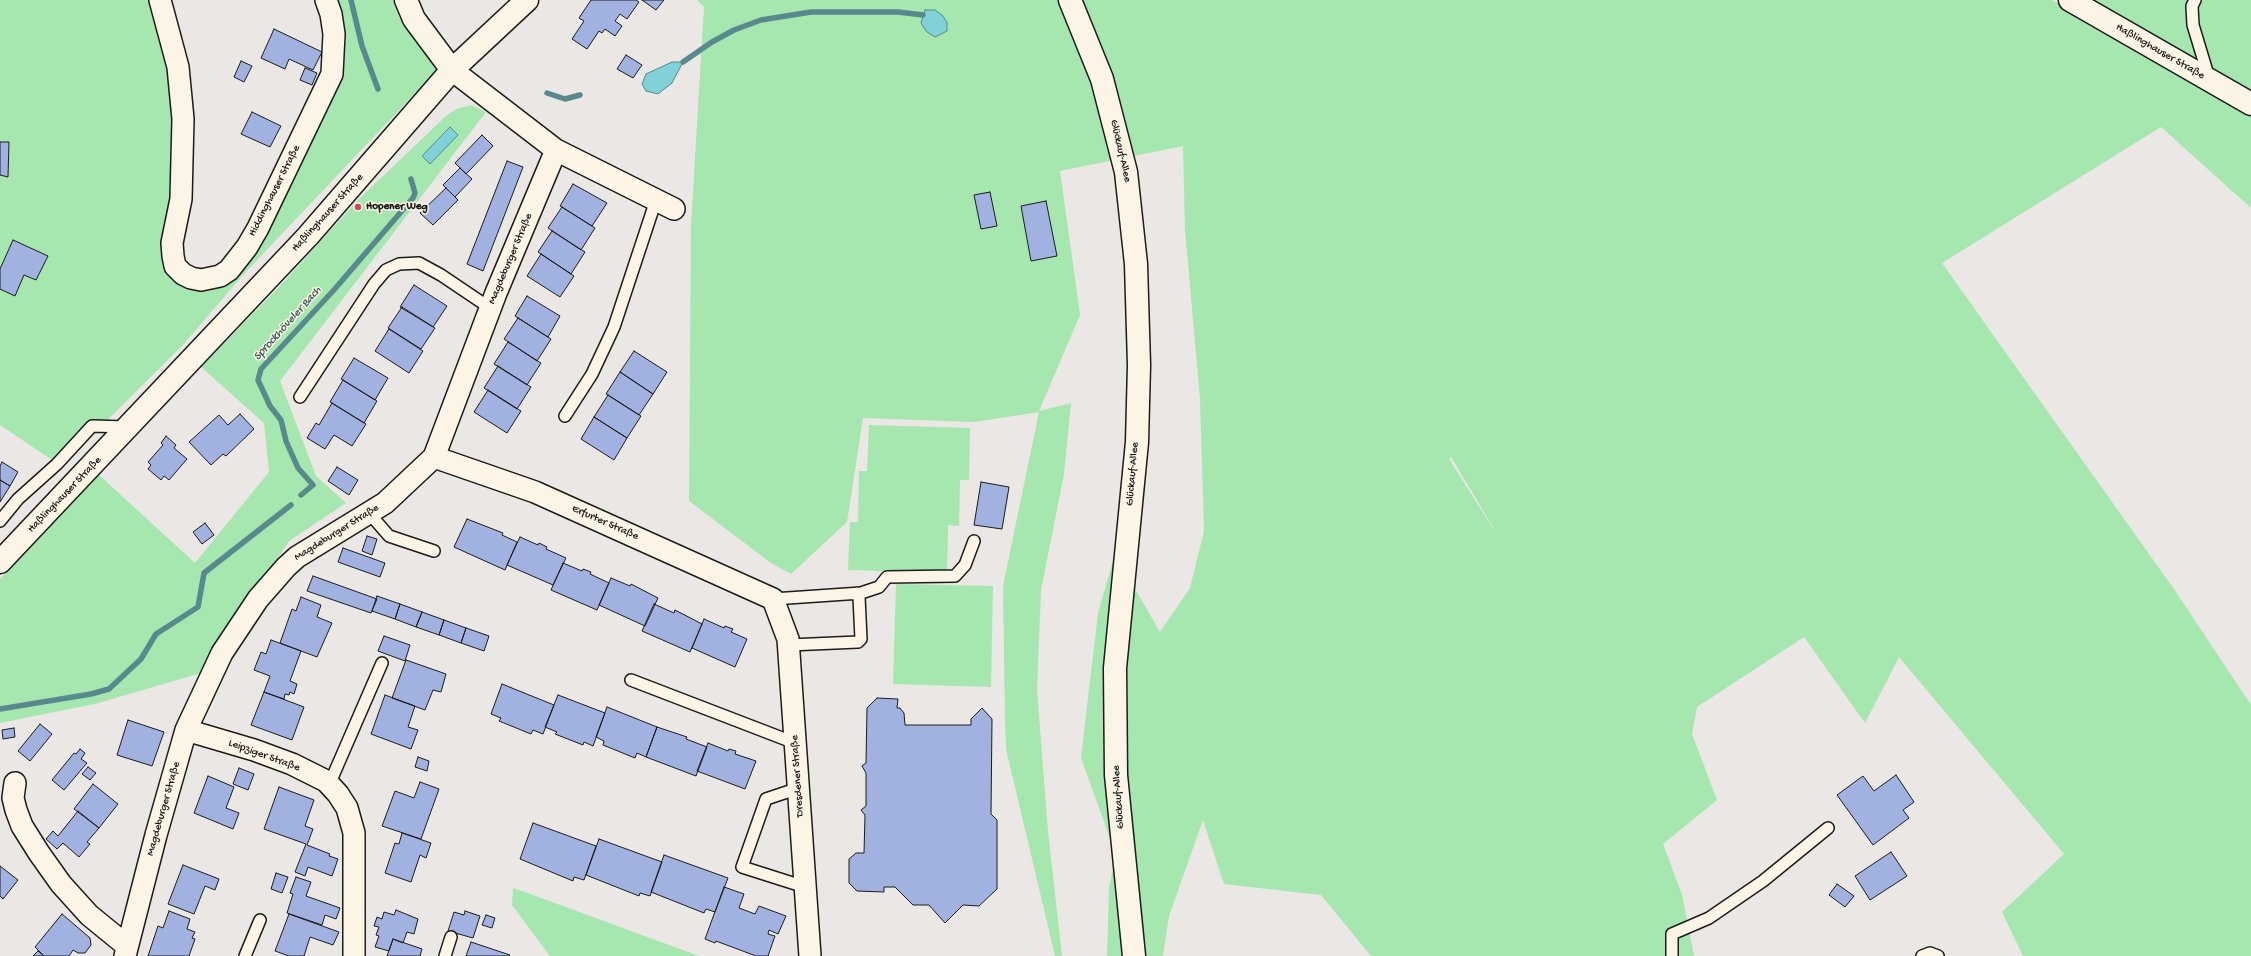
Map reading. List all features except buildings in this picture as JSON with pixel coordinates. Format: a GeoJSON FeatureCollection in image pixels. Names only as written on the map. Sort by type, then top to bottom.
{"type":"FeatureCollection","features":[{"type":"Feature","properties":{"kind":"main road"},"geometry":{"type":"LineString","coordinates":[[406,0],[414,19],[452,70]]}},
{"type":"Feature","properties":{"kind":"main road","name":"Haßlinghauser Straße"},"geometry":{"type":"LineString","coordinates":[[0,562],[130,427],[308,236],[452,70],[527,0]]}},
{"type":"Feature","properties":{"kind":"main road","name":"Glückauf-Allee"},"geometry":{"type":"LineString","coordinates":[[1070,0],[1104,87],[1126,172],[1136,264],[1140,365],[1137,442],[1115,668],[1116,775],[1134,956]]}},
{"type":"Feature","properties":{"kind":"main road","name":"Haßlinghauser Straße"},"geometry":{"type":"LineString","coordinates":[[2070,0],[2251,104]]}},
{"type":"Feature","properties":{"kind":"street","name":"Hiddinghauser Straße"},"geometry":{"type":"LineString","coordinates":[[160,0],[178,67],[183,119],[180,199],[172,243],[173,256],[175,266],[183,274],[191,278],[201,280],[220,276],[229,270],[247,247],[258,228],[332,74],[334,34],[331,14],[326,0]]}},
{"type":"Feature","properties":{"kind":"street"},"geometry":{"type":"LineString","coordinates":[[452,70],[556,150],[665,204]]}},
{"type":"Feature","properties":{"kind":"street","name":"Magdeburger Straße"},"geometry":{"type":"LineString","coordinates":[[15,783],[13,798],[16,810],[22,826],[38,853],[61,884],[89,915],[126,951],[156,835],[186,730],[222,653],[275,578],[296,557],[385,503],[434,457],[490,308],[556,150]]}},
{"type":"Feature","properties":{"kind":"street","name":"Erfurter Straße"},"geometry":{"type":"LineString","coordinates":[[434,457],[535,492],[773,599]]}},
{"type":"Feature","properties":{"kind":"street","name":"Dresdener Straße"},"geometry":{"type":"LineString","coordinates":[[773,599],[789,645],[810,956]]}},
{"type":"Feature","properties":{"kind":"street","name":"Leipziger Straße"},"geometry":{"type":"LineString","coordinates":[[186,730],[254,750],[292,764],[329,785],[338,794],[347,808],[354,833],[354,956]]}},
{"type":"Feature","properties":{"kind":"lane"},"geometry":{"type":"LineString","coordinates":[[2195,0],[2192,6],[2193,25],[2209,80]]}},
{"type":"Feature","properties":{"kind":"lane"},"geometry":{"type":"LineString","coordinates":[[566,416],[592,374],[614,327],[665,204]]}},
{"type":"Feature","properties":{"kind":"lane"},"geometry":{"type":"LineString","coordinates":[[300,397],[374,284],[386,270],[399,264],[419,263],[441,275],[490,308]]}},
{"type":"Feature","properties":{"kind":"lane"},"geometry":{"type":"LineString","coordinates":[[0,521],[18,499],[57,464],[92,426],[130,427]]}},
{"type":"Feature","properties":{"kind":"lane"},"geometry":{"type":"LineString","coordinates":[[369,513],[389,536],[434,551]]}},
{"type":"Feature","properties":{"kind":"lane"},"geometry":{"type":"LineString","coordinates":[[773,599],[857,593],[879,587],[887,577],[955,576],[965,565],[974,541]]}},
{"type":"Feature","properties":{"kind":"lane"},"geometry":{"type":"LineString","coordinates":[[789,645],[858,642],[861,639],[859,597],[857,593]]}},
{"type":"Feature","properties":{"kind":"lane"},"geometry":{"type":"LineString","coordinates":[[329,785],[382,663]]}},
{"type":"Feature","properties":{"kind":"lane"},"geometry":{"type":"LineString","coordinates":[[631,680],[795,743]]}},
{"type":"Feature","properties":{"kind":"lane"},"geometry":{"type":"LineString","coordinates":[[799,788],[766,798],[742,866],[805,887]]}},
{"type":"Feature","properties":{"kind":"lane"},"geometry":{"type":"LineString","coordinates":[[1672,956],[1672,934],[1709,918],[1763,881],[1828,828]]}},
{"type":"Feature","properties":{"kind":"lane"},"geometry":{"type":"LineString","coordinates":[[245,956],[260,920]]}},
{"type":"Feature","properties":{"kind":"lane"},"geometry":{"type":"LineString","coordinates":[[445,956],[452,937]]}},
{"type":"Feature","properties":{"kind":"lane"},"geometry":{"type":"LineString","coordinates":[[1922,956],[1930,953],[1938,956]]}},
{"type":"Feature","properties":{"kind":"green space"},"geometry":{"type":"Polygon","coordinates":[[[0,0],[156,0],[174,68],[174,268],[221,279],[322,105],[330,0],[393,0],[399,17],[437,70],[242,276],[182,346],[61,466],[0,425],[0,0]]]}},
{"type":"Feature","properties":{"kind":"green space"},"geometry":{"type":"Polygon","coordinates":[[[697,0],[2052,0],[2251,113],[2251,208],[2161,127],[1942,263],[2176,592],[2251,705],[2251,956],[2023,956],[2002,912],[2064,854],[1899,657],[1865,723],[1804,637],[1697,707],[1692,734],[1717,800],[1663,844],[1682,895],[1694,956],[1371,956],[1321,895],[1224,884],[1203,820],[1169,916],[1163,956],[1107,956],[1109,888],[1116,855],[1081,758],[1098,613],[1115,554],[1160,632],[1190,588],[1204,531],[1200,399],[1185,229],[1183,146],[1060,171],[1080,315],[1039,411],[1071,403],[1064,474],[1041,590],[1037,690],[1048,831],[1062,956],[1055,956],[1006,749],[1005,719],[1003,586],[1039,412],[974,422],[863,418],[847,522],[791,574],[771,563],[689,501],[691,225],[704,7],[697,0]],[[1451,457],[1449,459],[1494,529],[1451,457]]]}},
{"type":"Feature","properties":{"kind":"green space"},"geometry":{"type":"Polygon","coordinates":[[[2084,0],[2251,0],[2251,98],[2084,0]]]}},
{"type":"Feature","properties":{"kind":"green space"},"geometry":{"type":"Polygon","coordinates":[[[471,105],[486,112],[280,381],[316,476],[346,503],[289,541],[201,673],[95,704],[0,723],[0,579],[99,475],[195,563],[269,472],[264,423],[201,367],[281,285],[358,200],[446,116],[456,109],[471,105]]]}},
{"type":"Feature","properties":{"kind":"green space"},"geometry":{"type":"Polygon","coordinates":[[[869,425],[970,428],[969,480],[960,480],[959,526],[948,525],[947,573],[848,570],[850,522],[858,522],[859,471],[867,471],[869,425]]]}},
{"type":"Feature","properties":{"kind":"green space"},"geometry":{"type":"Polygon","coordinates":[[[896,584],[993,586],[991,687],[893,684],[896,584]]]}},
{"type":"Feature","properties":{"kind":"green space"},"geometry":{"type":"Polygon","coordinates":[[[513,888],[699,956],[550,956],[512,905],[513,888]]]}},
{"type":"Feature","properties":{"kind":"water"},"geometry":{"type":"Polygon","coordinates":[[[925,10],[935,10],[942,15],[947,22],[947,31],[935,37],[927,32],[921,23],[925,10]]]}},
{"type":"Feature","properties":{"kind":"water"},"geometry":{"type":"Polygon","coordinates":[[[672,62],[683,62],[672,83],[658,94],[646,91],[642,84],[646,74],[672,62]]]}},
{"type":"Feature","properties":{"kind":"water"},"geometry":{"type":"Polygon","coordinates":[[[450,127],[458,135],[430,164],[422,156],[450,127]]]}},
{"type":"Feature","properties":{"kind":"waterway","name":"Sprockhöveler Bach"},"geometry":{"type":"LineString","coordinates":[[351,0],[362,46],[378,89]]}},
{"type":"Feature","properties":{"kind":"waterway"},"geometry":{"type":"LineString","coordinates":[[683,62],[712,42],[734,30],[761,20],[811,12],[898,12],[923,15]]}},
{"type":"Feature","properties":{"kind":"waterway"},"geometry":{"type":"LineString","coordinates":[[547,93],[565,99],[580,95]]}},
{"type":"Feature","properties":{"kind":"waterway","name":"Sprockhöveler Bach"},"geometry":{"type":"LineString","coordinates":[[301,495],[313,485],[298,468],[286,441],[281,420],[270,406],[258,380],[261,369],[333,291],[413,198],[415,193],[411,179]]}},
{"type":"Feature","properties":{"kind":"waterway","name":"Sprockhöveler Bach"},"geometry":{"type":"LineString","coordinates":[[0,709],[91,694],[109,689],[141,659],[156,634],[198,607],[204,573],[291,505]]}},
{"type":"Feature","properties":{"kind":"place","name":"Hopener Weg"},"geometry":{"type":"Point","coordinates":[358,207]}}]}
